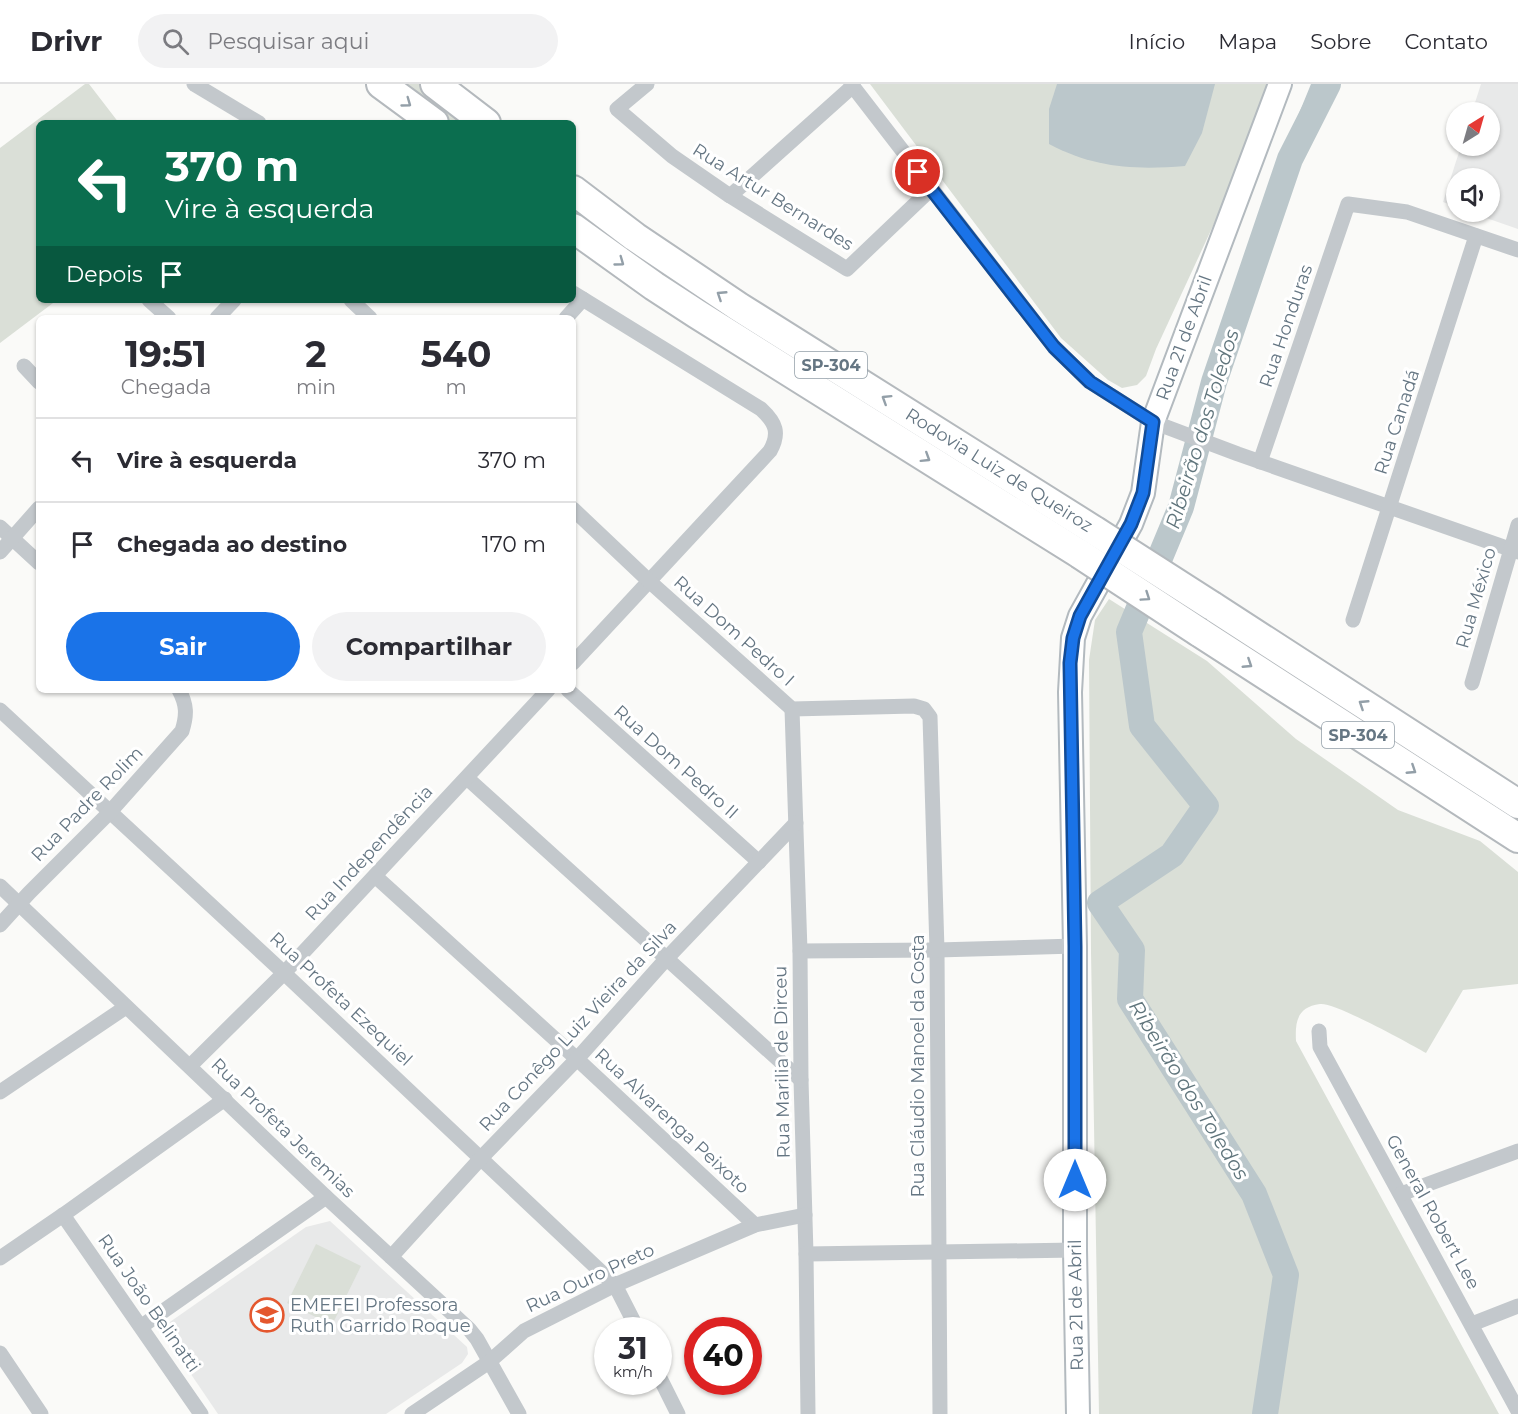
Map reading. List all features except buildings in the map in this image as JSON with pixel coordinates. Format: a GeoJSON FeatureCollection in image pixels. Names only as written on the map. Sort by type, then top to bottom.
{"type":"FeatureCollection","features":[{"type":"Feature","properties":{"kind":"highway"},"geometry":{"type":"LineString","coordinates":[[381,84],[430,120]]}},
{"type":"Feature","properties":{"kind":"highway"},"geometry":{"type":"LineString","coordinates":[[435,84],[482,120]]}},
{"type":"Feature","properties":{"kind":"highway","name":"Rodovia Luiz de Queiroz"},"geometry":{"type":"LineString","coordinates":[[576,192],[635,237],[1088,542],[1199,632],[1518,838]]}},
{"type":"Feature","properties":{"kind":"highway","name":"Rodovia Luiz de Queiroz"},"geometry":{"type":"LineString","coordinates":[[576,230],[697,314],[1088,542],[1212,606],[1518,804]]}},
{"type":"Feature","properties":{"kind":"street"},"geometry":{"type":"LineString","coordinates":[[194,84],[254,120]]}},
{"type":"Feature","properties":{"kind":"street","name":"Rua Artur Bernardes"},"geometry":{"type":"LineString","coordinates":[[647,84],[616,108],[672,156],[730,196],[847,269],[932,189]]}},
{"type":"Feature","properties":{"kind":"street","name":"Rua 21 de Abril"},"geometry":{"type":"LineString","coordinates":[[1078,1414],[1075,1250],[1075,946],[1070,692],[1073,638],[1080,616],[1131,524],[1143,493],[1163,426],[1280,84]]}},
{"type":"Feature","properties":{"kind":"street"},"geometry":{"type":"LineString","coordinates":[[730,196],[852,85],[1054,347],[1090,382],[1163,426],[1514,550]]}},
{"type":"Feature","properties":{"kind":"street","name":"Rua Honduras"},"geometry":{"type":"LineString","coordinates":[[1260,462],[1348,204],[1407,212],[1476,236]]}},
{"type":"Feature","properties":{"kind":"street"},"geometry":{"type":"LineString","coordinates":[[1476,236],[1518,250]]}},
{"type":"Feature","properties":{"kind":"street","name":"Rua Canadá"},"geometry":{"type":"LineString","coordinates":[[1353,620],[1476,236]]}},
{"type":"Feature","properties":{"kind":"street"},"geometry":{"type":"LineString","coordinates":[[576,660],[770,451],[775,442],[776,432],[768,416],[761,409],[578,296]]}},
{"type":"Feature","properties":{"kind":"street"},"geometry":{"type":"LineString","coordinates":[[152,303],[166,315]]}},
{"type":"Feature","properties":{"kind":"street"},"geometry":{"type":"LineString","coordinates":[[220,315],[231,303]]}},
{"type":"Feature","properties":{"kind":"street"},"geometry":{"type":"LineString","coordinates":[[354,303],[367,315]]}},
{"type":"Feature","properties":{"kind":"street"},"geometry":{"type":"LineString","coordinates":[[24,366],[36,379]]}},
{"type":"Feature","properties":{"kind":"street"},"geometry":{"type":"LineString","coordinates":[[0,552],[36,511]]}},
{"type":"Feature","properties":{"kind":"street","name":"Rua Dom Pedro I"},"geometry":{"type":"LineString","coordinates":[[576,512],[649,581],[792,709],[914,706],[924,709],[930,717]]}},
{"type":"Feature","properties":{"kind":"street","name":"Rua México"},"geometry":{"type":"LineString","coordinates":[[1472,683],[1514,550],[1518,525]]}},
{"type":"Feature","properties":{"kind":"street"},"geometry":{"type":"LineString","coordinates":[[0,527],[36,560]]}},
{"type":"Feature","properties":{"kind":"street","name":"Rua Independência"},"geometry":{"type":"LineString","coordinates":[[190,1066],[284,973],[545,693]]}},
{"type":"Feature","properties":{"kind":"street","name":"Rua Dom Pedro II"},"geometry":{"type":"LineString","coordinates":[[571,693],[759,862]]}},
{"type":"Feature","properties":{"kind":"street","name":"Rua Padre Rolim"},"geometry":{"type":"LineString","coordinates":[[0,925],[110,813],[182,731],[186,718],[183,697]]}},
{"type":"Feature","properties":{"kind":"street","name":"Rua Marilia de Dirceu"},"geometry":{"type":"LineString","coordinates":[[792,709],[800,951],[808,1414]]}},
{"type":"Feature","properties":{"kind":"street","name":"Rua Profeta Ezequiel"},"geometry":{"type":"LineString","coordinates":[[0,710],[482,1157],[615,1285],[631,1317]]}},
{"type":"Feature","properties":{"kind":"street","name":"Rua Cláudio Manoel da Costa"},"geometry":{"type":"LineString","coordinates":[[930,717],[937,950],[940,1414]]}},
{"type":"Feature","properties":{"kind":"street"},"geometry":{"type":"LineString","coordinates":[[467,778],[801,1080]]}},
{"type":"Feature","properties":{"kind":"street","name":"Rua Conêgo Luiz Vieira da Silva"},"geometry":{"type":"LineString","coordinates":[[391,1257],[482,1157],[577,1059],[667,958],[796,823]]}},
{"type":"Feature","properties":{"kind":"street","name":"Rua Alvarenga Peixoto"},"geometry":{"type":"LineString","coordinates":[[375,876],[577,1059],[755,1225]]}},
{"type":"Feature","properties":{"kind":"street","name":"Rua Profeta Jeremias"},"geometry":{"type":"LineString","coordinates":[[0,886],[326,1197],[469,1329],[477,1339],[519,1414]]}},
{"type":"Feature","properties":{"kind":"street"},"geometry":{"type":"LineString","coordinates":[[800,951],[1075,946]]}},
{"type":"Feature","properties":{"kind":"street"},"geometry":{"type":"LineString","coordinates":[[0,1092],[126,1007]]}},
{"type":"Feature","properties":{"kind":"street","name":"General Robert Lee"},"geometry":{"type":"LineString","coordinates":[[1319,1031],[1320,1047],[1518,1411]]}},
{"type":"Feature","properties":{"kind":"street"},"geometry":{"type":"LineString","coordinates":[[0,1258],[225,1099]]}},
{"type":"Feature","properties":{"kind":"street"},"geometry":{"type":"LineString","coordinates":[[1401,1194],[1518,1151]]}},
{"type":"Feature","properties":{"kind":"street"},"geometry":{"type":"LineString","coordinates":[[142,1326],[326,1197]]}},
{"type":"Feature","properties":{"kind":"street","name":"Rua João Belinatti"},"geometry":{"type":"LineString","coordinates":[[63,1215],[201,1414]]}},
{"type":"Feature","properties":{"kind":"street","name":"Rua Ouro Preto"},"geometry":{"type":"LineString","coordinates":[[412,1414],[489,1362],[524,1331],[615,1285],[755,1225],[805,1215]]}},
{"type":"Feature","properties":{"kind":"street"},"geometry":{"type":"LineString","coordinates":[[806,1254],[1075,1250]]}},
{"type":"Feature","properties":{"kind":"street"},"geometry":{"type":"LineString","coordinates":[[1472,1323],[1518,1306]]}},
{"type":"Feature","properties":{"kind":"street"},"geometry":{"type":"LineString","coordinates":[[0,1353],[41,1414]]}},
{"type":"Feature","properties":{"kind":"street"},"geometry":{"type":"LineString","coordinates":[[668,1395],[678,1414]]}},
{"type":"Feature","properties":{"kind":"shaded area"},"geometry":{"type":"Polygon","coordinates":[[[85,84],[89,84],[117,120],[37,120],[85,84]]]}},
{"type":"Feature","properties":{"kind":"shaded area"},"geometry":{"type":"Polygon","coordinates":[[[397,84],[424,84],[470,120],[445,120],[397,84]]]}},
{"type":"Feature","properties":{"kind":"shaded area"},"geometry":{"type":"Polygon","coordinates":[[[870,84],[1273,84],[1243,161],[1156,349],[1146,376],[1137,385],[1122,388],[1108,380],[1061,338],[870,84]]]}},
{"type":"Feature","properties":{"kind":"shaded area"},"geometry":{"type":"Polygon","coordinates":[[[1057,84],[1215,84],[1202,133],[1185,166],[1149,168],[1099,163],[1049,144],[1049,109],[1057,84]]]}},
{"type":"Feature","properties":{"kind":"shaded area"},"geometry":{"type":"Polygon","coordinates":[[[1311,84],[1339,84],[1331,100],[1290,159],[1293,128],[1311,84]]]}},
{"type":"Feature","properties":{"kind":"shaded area"},"geometry":{"type":"Polygon","coordinates":[[[1481,84],[1518,84],[1518,229],[1498,222],[1500,222],[1500,168],[1454,168],[1458,156],[1500,156],[1500,102],[1475,102],[1481,84]]]}},
{"type":"Feature","properties":{"kind":"shaded area"},"geometry":{"type":"Polygon","coordinates":[[[36,121],[36,303],[53,303],[0,343],[0,148],[36,121]]]}},
{"type":"Feature","properties":{"kind":"shaded area"},"geometry":{"type":"Polygon","coordinates":[[[1109,599],[1207,661],[1296,739],[1398,810],[1480,841],[1518,872],[1518,984],[1463,990],[1426,1053],[1372,1024],[1328,1005],[1320,1004],[1306,1008],[1297,1022],[1296,1034],[1296,1041],[1499,1414],[1099,1414],[1091,952],[1089,660],[1095,620],[1109,599]]]}},
{"type":"Feature","properties":{"kind":"shaded area","name":"EMEFEI Professora Ruth Garrido Roque"},"geometry":{"type":"Polygon","coordinates":[[[330,1221],[467,1347],[468,1354],[462,1363],[386,1414],[218,1414],[165,1336],[167,1324],[306,1227],[330,1221]]]}},
{"type":"Feature","properties":{"kind":"shaded area"},"geometry":{"type":"Polygon","coordinates":[[[316,1244],[361,1266],[332,1325],[287,1303],[316,1244]]]}},
{"type":"Feature","properties":{"kind":"waterway","name":"Ribeirão dos Toledos"},"geometry":{"type":"LineString","coordinates":[[1265,1414],[1286,1275],[1254,1194],[1130,999],[1132,950],[1100,903],[1172,855],[1206,806],[1142,726],[1129,632],[1181,507],[1214,382],[1290,159],[1328,84]]}},
{"type":"Feature","properties":{"kind":"place","name":"EMEFEI Professora Ruth Garrido Roque"},"geometry":{"type":"Point","coordinates":[267,1315]}},
{"type":"Feature","properties":{"kind":"route"},"geometry":{"type":"LineString","coordinates":[[918,172],[1054,347],[1090,382],[1153,422],[1143,493],[1131,524],[1080,616],[1073,638],[1070,663],[1075,946],[1075,1180]]}}]}
